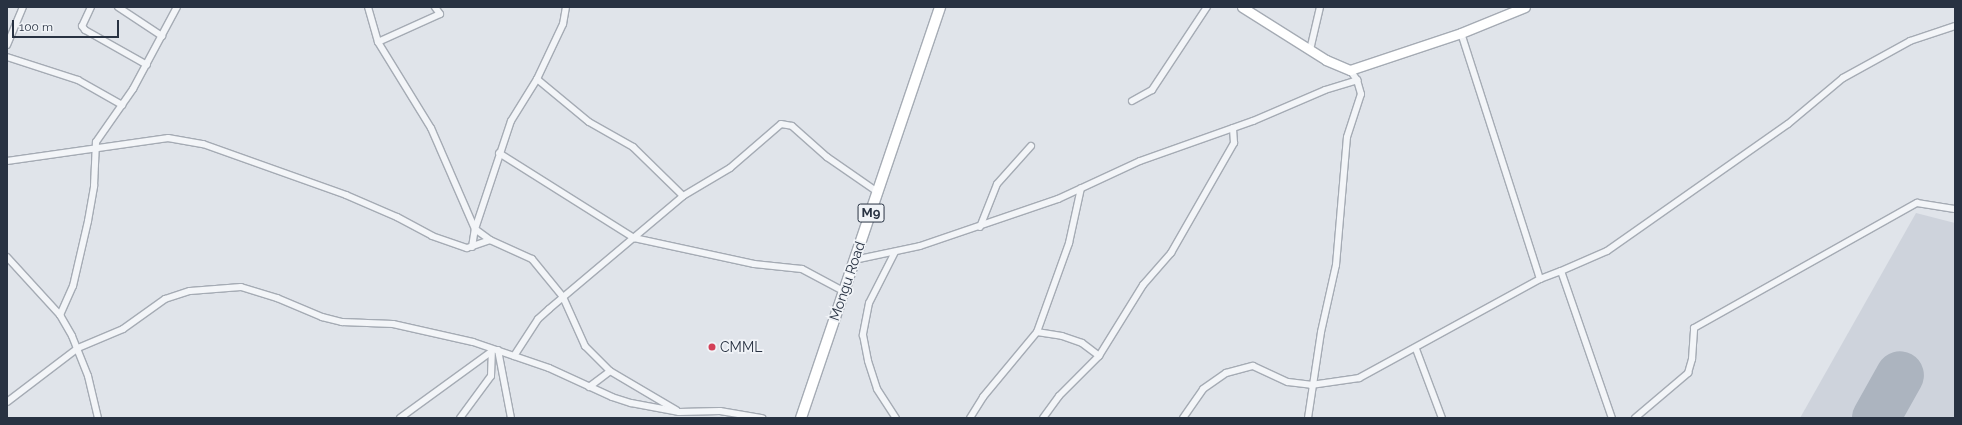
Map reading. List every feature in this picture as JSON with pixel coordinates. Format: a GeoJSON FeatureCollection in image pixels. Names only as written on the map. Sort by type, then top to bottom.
{"type":"FeatureCollection","features":[{"type":"Feature","properties":{"kind":"main road","name":"Mongu Road"},"geometry":{"type":"LineString","coordinates":[[801,418],[843,291],[879,192],[940,7]]}},
{"type":"Feature","properties":{"kind":"main road"},"geometry":{"type":"LineString","coordinates":[[1242,7],[1333,64],[1350,70],[1461,33],[1525,7]]}},
{"type":"Feature","properties":{"kind":"street"},"geometry":{"type":"LineString","coordinates":[[7,45],[23,7]]}},
{"type":"Feature","properties":{"kind":"street"},"geometry":{"type":"LineString","coordinates":[[91,7],[82,26],[84,30],[147,65]]}},
{"type":"Feature","properties":{"kind":"street"},"geometry":{"type":"LineString","coordinates":[[118,7],[162,36]]}},
{"type":"Feature","properties":{"kind":"street"},"geometry":{"type":"LineString","coordinates":[[60,315],[72,286],[88,221],[95,174],[94,148],[147,65],[177,7]]}},
{"type":"Feature","properties":{"kind":"street"},"geometry":{"type":"LineString","coordinates":[[368,7],[378,42],[431,128],[475,229],[490,240],[532,260],[563,298],[585,346],[610,371],[679,412]]}},
{"type":"Feature","properties":{"kind":"street"},"geometry":{"type":"LineString","coordinates":[[378,42],[440,14],[435,7]]}},
{"type":"Feature","properties":{"kind":"street"},"geometry":{"type":"LineString","coordinates":[[472,247],[475,229],[489,194],[499,153],[511,121],[537,79],[563,24],[566,7]]}},
{"type":"Feature","properties":{"kind":"street"},"geometry":{"type":"LineString","coordinates":[[1132,101],[1152,90],[1207,7]]}},
{"type":"Feature","properties":{"kind":"street"},"geometry":{"type":"LineString","coordinates":[[1310,50],[1320,7]]}},
{"type":"Feature","properties":{"kind":"street"},"geometry":{"type":"LineString","coordinates":[[1183,418],[1203,389],[1226,373],[1253,366],[1288,382],[1311,385],[1359,378],[1416,349],[1540,279],[1607,251],[1788,124],[1843,78],[1910,41],[1955,26]]}},
{"type":"Feature","properties":{"kind":"street"},"geometry":{"type":"LineString","coordinates":[[1461,33],[1540,279]]}},
{"type":"Feature","properties":{"kind":"street"},"geometry":{"type":"LineString","coordinates":[[7,57],[78,80],[122,105]]}},
{"type":"Feature","properties":{"kind":"street"},"geometry":{"type":"LineString","coordinates":[[1308,418],[1311,385],[1336,265],[1347,137],[1361,94],[1357,80],[1350,70]]}},
{"type":"Feature","properties":{"kind":"street"},"geometry":{"type":"LineString","coordinates":[[537,79],[589,122],[632,148],[683,196]]}},
{"type":"Feature","properties":{"kind":"street"},"geometry":{"type":"LineString","coordinates":[[854,260],[895,252],[980,227],[1082,188],[1140,161],[1233,128],[1324,90],[1357,80]]}},
{"type":"Feature","properties":{"kind":"street"},"geometry":{"type":"LineString","coordinates":[[514,356],[538,320],[563,298],[683,196],[730,168],[776,128],[786,124],[853,177],[879,192]]}},
{"type":"Feature","properties":{"kind":"street"},"geometry":{"type":"LineString","coordinates":[[1043,418],[1059,396],[1099,356],[1143,285],[1171,253],[1234,143],[1233,128]]}},
{"type":"Feature","properties":{"kind":"street"},"geometry":{"type":"LineString","coordinates":[[7,161],[168,138],[203,144],[346,195],[397,217],[432,236],[467,248],[490,240]]}},
{"type":"Feature","properties":{"kind":"street"},"geometry":{"type":"LineString","coordinates":[[980,227],[997,184],[1031,146]]}},
{"type":"Feature","properties":{"kind":"street"},"geometry":{"type":"LineString","coordinates":[[499,153],[634,238],[754,264],[802,269],[843,291]]}},
{"type":"Feature","properties":{"kind":"street"},"geometry":{"type":"LineString","coordinates":[[970,418],[983,397],[1037,332],[1069,243],[1082,188]]}},
{"type":"Feature","properties":{"kind":"street"},"geometry":{"type":"LineString","coordinates":[[1635,418],[1688,373],[1692,359],[1694,328],[1917,203],[1955,209]]}},
{"type":"Feature","properties":{"kind":"street"},"geometry":{"type":"LineString","coordinates":[[895,252],[869,303],[863,335],[868,361],[877,389],[896,418]]}},
{"type":"Feature","properties":{"kind":"street"},"geometry":{"type":"LineString","coordinates":[[7,257],[60,315],[78,348],[88,376],[98,418]]}},
{"type":"Feature","properties":{"kind":"street"},"geometry":{"type":"LineString","coordinates":[[1562,271],[1612,418]]}},
{"type":"Feature","properties":{"kind":"street"},"geometry":{"type":"LineString","coordinates":[[7,402],[78,348],[123,329],[165,299],[182,292],[241,287],[277,298],[322,317],[342,322],[393,324],[453,336],[549,368],[589,387],[631,403],[679,412],[720,411],[762,418]]}},
{"type":"Feature","properties":{"kind":"street"},"geometry":{"type":"LineString","coordinates":[[1037,332],[1062,336],[1082,343],[1099,356]]}},
{"type":"Feature","properties":{"kind":"street"},"geometry":{"type":"LineString","coordinates":[[1416,349],[1442,418]]}},
{"type":"Feature","properties":{"kind":"street"},"geometry":{"type":"LineString","coordinates":[[400,418],[494,350]]}},
{"type":"Feature","properties":{"kind":"street"},"geometry":{"type":"LineString","coordinates":[[460,418],[491,376],[494,350]]}},
{"type":"Feature","properties":{"kind":"street"},"geometry":{"type":"LineString","coordinates":[[494,350],[511,418]]}},
{"type":"Feature","properties":{"kind":"street"},"geometry":{"type":"LineString","coordinates":[[589,387],[610,371]]}},
{"type":"Feature","properties":{"kind":"street"},"geometry":{"type":"LineString","coordinates":[[714,418],[720,411]]}},
{"type":"Feature","properties":{"kind":"shaded area"},"geometry":{"type":"Polygon","coordinates":[[[1916,213],[1955,223],[1955,418],[1800,418],[1916,213]]]}},
{"type":"Feature","properties":{"kind":"runway"},"geometry":{"type":"LineString","coordinates":[[1876,418],[1900,375]]}},
{"type":"Feature","properties":{"kind":"place","name":"CMML"},"geometry":{"type":"Point","coordinates":[712,347]}}]}
